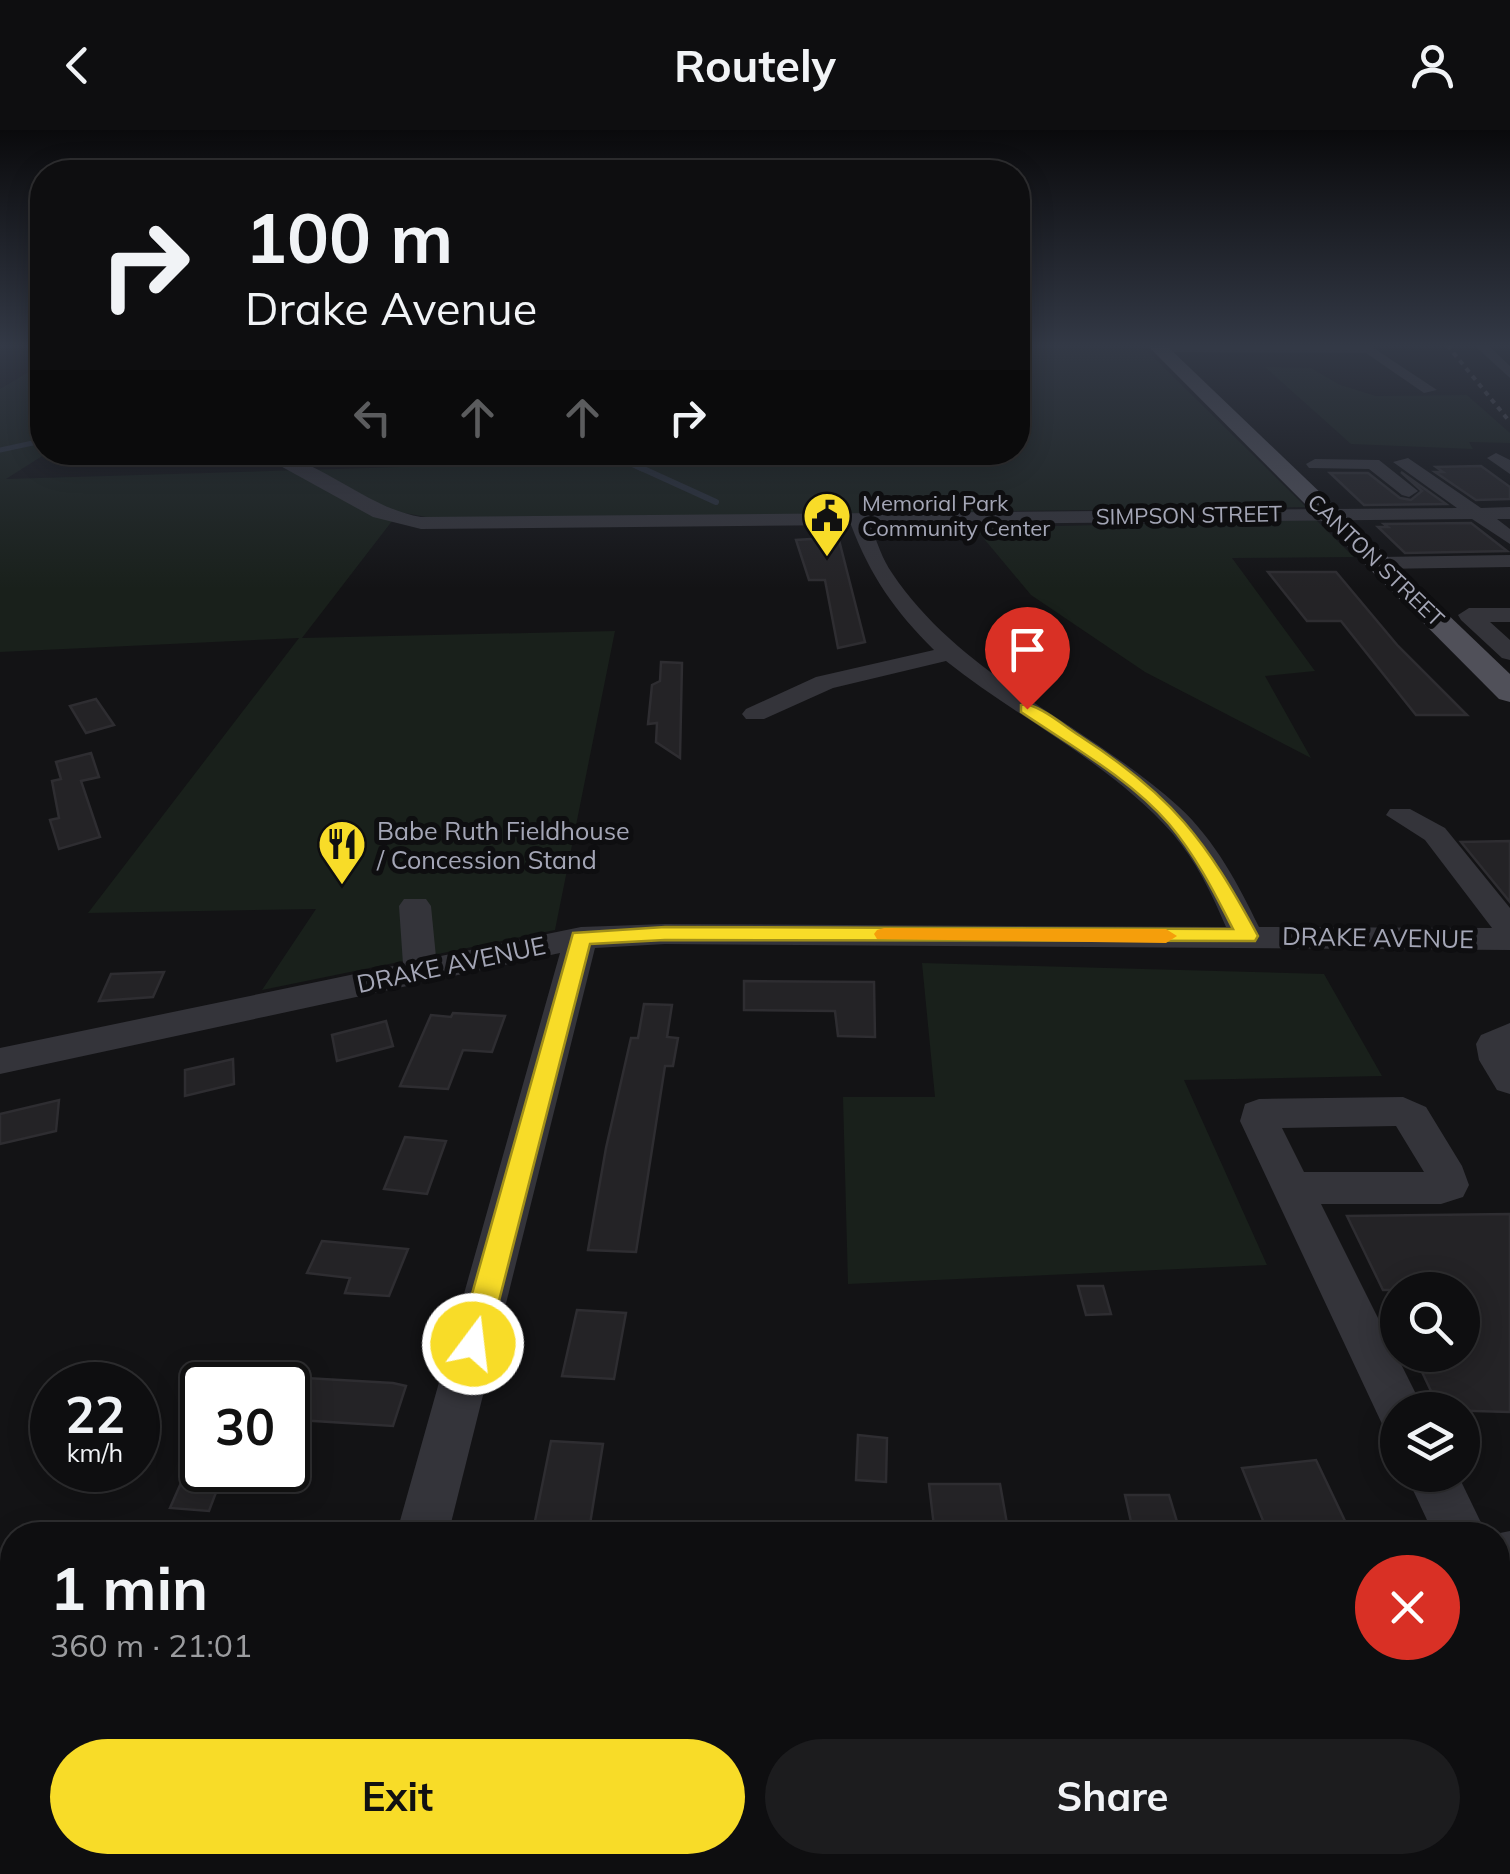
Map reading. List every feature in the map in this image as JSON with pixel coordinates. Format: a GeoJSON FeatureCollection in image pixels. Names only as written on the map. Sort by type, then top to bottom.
{"type":"FeatureCollection","features":[{"type":"Feature","properties":{"kind":"main road","name":"CANTON STREET"},"geometry":{"type":"LineString","coordinates":[[1239,426],[1510,692]]}},
{"type":"Feature","properties":{"kind":"street"},"geometry":{"type":"LineString","coordinates":[[1278,464],[1294,456],[1316,464],[1374,464],[1409,491]]}},
{"type":"Feature","properties":{"kind":"street"},"geometry":{"type":"LineString","coordinates":[[1402,462],[1510,538]]}},
{"type":"Feature","properties":{"kind":"street","name":"SIMPSON STREET"},"geometry":{"type":"LineString","coordinates":[[294,465],[389,517],[433,524],[1510,513]]}},
{"type":"Feature","properties":{"kind":"street"},"geometry":{"type":"LineString","coordinates":[[858,519],[873,560],[888,585],[952,654],[1112,765],[1174,818],[1210,864],[1247,936]]}},
{"type":"Feature","properties":{"kind":"street"},"geometry":{"type":"LineString","coordinates":[[1379,563],[1510,561]]}},
{"type":"Feature","properties":{"kind":"street"},"geometry":{"type":"LineString","coordinates":[[1510,615],[1469,615],[1510,654]]}},
{"type":"Feature","properties":{"kind":"street"},"geometry":{"type":"LineString","coordinates":[[755,714],[825,682],[952,654]]}},
{"type":"Feature","properties":{"kind":"street"},"geometry":{"type":"LineString","coordinates":[[1474,656],[1510,654]]}},
{"type":"Feature","properties":{"kind":"street"},"geometry":{"type":"LineString","coordinates":[[1400,815],[1435,834],[1510,930]]}},
{"type":"Feature","properties":{"kind":"street"},"geometry":{"type":"LineString","coordinates":[[414,906],[420,970]]}},
{"type":"Feature","properties":{"kind":"street","name":"DRAKE AVENUE"},"geometry":{"type":"LineString","coordinates":[[0,1061],[581,938],[665,934],[1510,939]]}},
{"type":"Feature","properties":{"kind":"street"},"geometry":{"type":"LineString","coordinates":[[425,1522],[581,938]]}},
{"type":"Feature","properties":{"kind":"street"},"geometry":{"type":"LineString","coordinates":[[1510,1036],[1494,1044],[1497,1060],[1510,1080]]}},
{"type":"Feature","properties":{"kind":"street"},"geometry":{"type":"LineString","coordinates":[[1292,1188],[1391,1392]]}},
{"type":"Feature","properties":{"kind":"street"},"geometry":{"type":"LineString","coordinates":[[1439,1492],[1454,1522]]}},
{"type":"Feature","properties":{"kind":"shaded area"},"geometry":{"type":"Polygon","coordinates":[[[0,426],[30,426],[30,464],[6,479],[434,466],[1030,465],[1030,426],[1224,426],[1306,507],[437,519],[399,512],[302,638],[615,631],[555,930],[262,990],[316,909],[88,913],[299,638],[0,652],[0,426]]]}},
{"type":"Feature","properties":{"kind":"shaded area"},"geometry":{"type":"Polygon","coordinates":[[[1331,426],[1503,426],[1510,433],[1510,443],[1469,442],[1473,449],[1351,444],[1331,426]]]}},
{"type":"Feature","properties":{"kind":"shaded area"},"geometry":{"type":"Polygon","coordinates":[[[1316,520],[1354,557],[1232,558],[1315,671],[1265,676],[1311,758],[1145,672],[1031,595],[975,528],[1316,520]]]}},
{"type":"Feature","properties":{"kind":"shaded area"},"geometry":{"type":"Polygon","coordinates":[[[922,963],[1324,974],[1382,1076],[1184,1080],[1267,1265],[848,1284],[843,1097],[935,1097],[922,963]]]}},
{"type":"Feature","properties":{"kind":"building"},"geometry":{"type":"Polygon","coordinates":[[[1481,466],[1510,487],[1510,499],[1476,500],[1435,472],[1443,472],[1436,467],[1481,466]]]}},
{"type":"Feature","properties":{"kind":"building"},"geometry":{"type":"Polygon","coordinates":[[[1401,472],[1446,504],[1364,505],[1330,473],[1368,473],[1400,498],[1411,500],[1422,491],[1401,472]]]}},
{"type":"Feature","properties":{"kind":"building"},"geometry":{"type":"Polygon","coordinates":[[[1471,523],[1507,551],[1405,553],[1378,527],[1388,527],[1384,524],[1471,523]]]}},
{"type":"Feature","properties":{"kind":"building"},"geometry":{"type":"Polygon","coordinates":[[[796,540],[839,540],[865,642],[838,648],[825,580],[809,580],[796,540]]]}},
{"type":"Feature","properties":{"kind":"building"},"geometry":{"type":"Polygon","coordinates":[[[1268,572],[1336,572],[1398,646],[1467,715],[1416,715],[1341,621],[1307,621],[1268,572]]]}},
{"type":"Feature","properties":{"kind":"building"},"geometry":{"type":"Polygon","coordinates":[[[661,662],[682,663],[680,758],[656,742],[657,723],[648,724],[652,685],[660,681],[661,662]]]}},
{"type":"Feature","properties":{"kind":"building"},"geometry":{"type":"Polygon","coordinates":[[[96,699],[114,725],[86,733],[70,706],[96,699]]]}},
{"type":"Feature","properties":{"kind":"building"},"geometry":{"type":"Polygon","coordinates":[[[91,753],[99,777],[81,781],[100,837],[59,849],[50,820],[59,818],[52,781],[61,779],[56,762],[91,753]]]}},
{"type":"Feature","properties":{"kind":"building"},"geometry":{"type":"Polygon","coordinates":[[[1510,841],[1510,902],[1461,842],[1510,841]]]}},
{"type":"Feature","properties":{"kind":"building"},"geometry":{"type":"Polygon","coordinates":[[[164,972],[153,997],[99,1001],[111,974],[164,972]]]}},
{"type":"Feature","properties":{"kind":"building"},"geometry":{"type":"Polygon","coordinates":[[[744,981],[874,982],[875,1037],[838,1036],[835,1011],[744,1010],[744,981]]]}},
{"type":"Feature","properties":{"kind":"building"},"geometry":{"type":"Polygon","coordinates":[[[644,1004],[672,1005],[667,1037],[678,1038],[673,1066],[665,1066],[636,1252],[588,1250],[631,1038],[638,1038],[644,1004]]]}},
{"type":"Feature","properties":{"kind":"building"},"geometry":{"type":"Polygon","coordinates":[[[453,1013],[505,1016],[492,1052],[463,1050],[448,1089],[400,1086],[431,1015],[451,1017],[453,1013]]]}},
{"type":"Feature","properties":{"kind":"building"},"geometry":{"type":"Polygon","coordinates":[[[386,1021],[393,1046],[337,1061],[332,1035],[386,1021]]]}},
{"type":"Feature","properties":{"kind":"building"},"geometry":{"type":"Polygon","coordinates":[[[233,1059],[234,1084],[185,1096],[185,1070],[233,1059]]]}},
{"type":"Feature","properties":{"kind":"building"},"geometry":{"type":"Polygon","coordinates":[[[59,1100],[56,1131],[0,1144],[0,1114],[59,1100]]]}},
{"type":"Feature","properties":{"kind":"building"},"geometry":{"type":"Polygon","coordinates":[[[405,1137],[446,1141],[427,1194],[384,1189],[405,1137]]]}},
{"type":"Feature","properties":{"kind":"building"},"geometry":{"type":"Polygon","coordinates":[[[1510,1214],[1510,1412],[1480,1411],[1480,1392],[1431,1392],[1422,1372],[1480,1372],[1480,1272],[1380,1272],[1380,1284],[1347,1216],[1510,1214]]]}},
{"type":"Feature","properties":{"kind":"building"},"geometry":{"type":"Polygon","coordinates":[[[322,1241],[408,1249],[389,1296],[345,1293],[350,1278],[307,1273],[322,1241]]]}},
{"type":"Feature","properties":{"kind":"building"},"geometry":{"type":"Polygon","coordinates":[[[1078,1286],[1103,1286],[1111,1314],[1086,1315],[1078,1286]]]}},
{"type":"Feature","properties":{"kind":"building"},"geometry":{"type":"Polygon","coordinates":[[[577,1310],[626,1313],[614,1379],[562,1376],[577,1310]]]}},
{"type":"Feature","properties":{"kind":"building"},"geometry":{"type":"Polygon","coordinates":[[[310,1378],[406,1386],[393,1426],[310,1421],[310,1378]]]}},
{"type":"Feature","properties":{"kind":"building"},"geometry":{"type":"Polygon","coordinates":[[[858,1435],[887,1438],[886,1482],[856,1480],[858,1435]]]}},
{"type":"Feature","properties":{"kind":"building"},"geometry":{"type":"Polygon","coordinates":[[[551,1441],[603,1444],[590,1522],[535,1521],[551,1441]]]}},
{"type":"Feature","properties":{"kind":"building"},"geometry":{"type":"Polygon","coordinates":[[[1316,1460],[1345,1521],[1264,1522],[1242,1468],[1316,1460]]]}},
{"type":"Feature","properties":{"kind":"building"},"geometry":{"type":"Polygon","coordinates":[[[929,1484],[1000,1484],[1007,1522],[933,1522],[929,1484]]]}},
{"type":"Feature","properties":{"kind":"building"},"geometry":{"type":"Polygon","coordinates":[[[180,1485],[180,1492],[216,1492],[209,1511],[170,1508],[180,1485]]]}},
{"type":"Feature","properties":{"kind":"building"},"geometry":{"type":"Polygon","coordinates":[[[1125,1495],[1169,1495],[1177,1522],[1131,1522],[1125,1495]]]}},
{"type":"Feature","properties":{"kind":"waterway"},"geometry":{"type":"LineString","coordinates":[[0,450],[30,444]]}},
{"type":"Feature","properties":{"kind":"waterway"},"geometry":{"type":"LineString","coordinates":[[633,465],[642,469]]}},
{"type":"Feature","properties":{"kind":"waterway"},"geometry":{"type":"LineString","coordinates":[[637,466],[716,502]]}},
{"type":"Feature","properties":{"kind":"slow traffic"},"geometry":{"type":"LineString","coordinates":[[884,934],[1166,936]]}},
{"type":"Feature","properties":{"kind":"place","name":"Memorial Park Community Center"},"geometry":{"type":"Point","coordinates":[827,558]}},
{"type":"Feature","properties":{"kind":"place","name":"Babe Ruth Fieldhouse / Concession Stand"},"geometry":{"type":"Point","coordinates":[342,886]}},
{"type":"Feature","properties":{"kind":"route"},"geometry":{"type":"LineString","coordinates":[[473,1344],[581,938],[665,934],[1247,936],[1210,864],[1174,818],[1112,765],[1027,709]]}}]}
